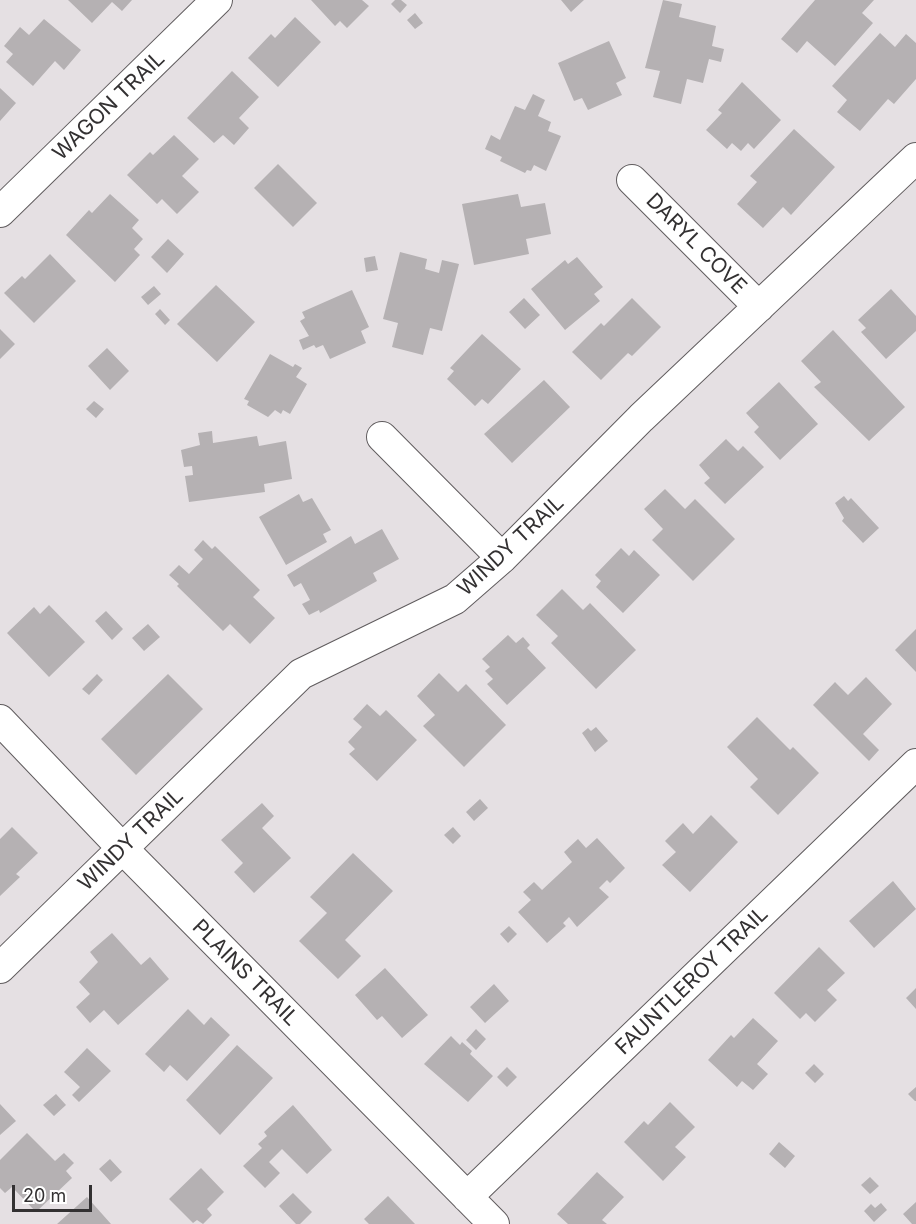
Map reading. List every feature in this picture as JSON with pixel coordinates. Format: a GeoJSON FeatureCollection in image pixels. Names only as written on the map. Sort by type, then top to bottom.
{"type":"FeatureCollection","features":[{"type":"Feature","properties":{"kind":"street","name":"WAGON TRAIL"},"geometry":{"type":"LineString","coordinates":[[0,212],[218,0]]}},
{"type":"Feature","properties":{"kind":"street","name":"WINDY TRAIL"},"geometry":{"type":"LineString","coordinates":[[0,968],[301,674],[455,598],[502,558],[641,418],[916,158]]}},
{"type":"Feature","properties":{"kind":"street","name":"DARYL COVE"},"geometry":{"type":"LineString","coordinates":[[632,180],[759,307]]}},
{"type":"Feature","properties":{"kind":"street"},"geometry":{"type":"LineString","coordinates":[[382,437],[502,558]]}},
{"type":"Feature","properties":{"kind":"street","name":"PLAINS TRAIL"},"geometry":{"type":"LineString","coordinates":[[0,720],[123,849],[494,1224]]}},
{"type":"Feature","properties":{"kind":"street","name":"FAUNTLEROY TRAIL"},"geometry":{"type":"LineString","coordinates":[[467,1197],[916,764]]}},
{"type":"Feature","properties":{"kind":"building"},"geometry":{"type":"Polygon","coordinates":[[[68,0],[132,0],[122,11],[112,2],[92,23],[68,0]]]}},
{"type":"Feature","properties":{"kind":"building"},"geometry":{"type":"Polygon","coordinates":[[[311,0],[362,0],[369,6],[347,28],[340,21],[335,26],[311,0]]]}},
{"type":"Feature","properties":{"kind":"building"},"geometry":{"type":"Polygon","coordinates":[[[395,0],[401,0],[407,5],[400,13],[391,4],[395,0]]]}},
{"type":"Feature","properties":{"kind":"building"},"geometry":{"type":"Polygon","coordinates":[[[561,0],[584,0],[571,12],[561,0]]]}},
{"type":"Feature","properties":{"kind":"building"},"geometry":{"type":"Polygon","coordinates":[[[663,0],[682,4],[679,17],[716,26],[712,46],[724,49],[721,62],[709,59],[703,83],[687,79],[681,104],[653,97],[660,71],[645,68],[663,0]]]}},
{"type":"Feature","properties":{"kind":"building"},"geometry":{"type":"Polygon","coordinates":[[[815,0],[874,0],[862,13],[873,23],[835,66],[807,41],[797,53],[781,39],[815,0]]]}},
{"type":"Feature","properties":{"kind":"building"},"geometry":{"type":"Polygon","coordinates":[[[415,13],[423,23],[415,29],[407,20],[415,13]]]}},
{"type":"Feature","properties":{"kind":"building"},"geometry":{"type":"Polygon","coordinates":[[[295,17],[321,42],[278,87],[248,58],[271,34],[275,38],[295,17]]]}},
{"type":"Feature","properties":{"kind":"building"},"geometry":{"type":"Polygon","coordinates":[[[44,19],[81,50],[64,70],[55,61],[33,86],[6,62],[13,54],[4,46],[20,27],[29,35],[44,19]]]}},
{"type":"Feature","properties":{"kind":"building"},"geometry":{"type":"Polygon","coordinates":[[[880,33],[895,47],[906,34],[916,43],[916,79],[894,104],[888,99],[860,131],[837,112],[847,100],[832,86],[880,33]]]}},
{"type":"Feature","properties":{"kind":"building"},"geometry":{"type":"Polygon","coordinates":[[[609,41],[626,78],[616,83],[622,95],[588,110],[582,98],[574,101],[558,63],[609,41]]]}},
{"type":"Feature","properties":{"kind":"building"},"geometry":{"type":"Polygon","coordinates":[[[232,71],[259,97],[239,118],[249,128],[234,145],[223,135],[214,143],[187,118],[232,71]]]}},
{"type":"Feature","properties":{"kind":"building"},"geometry":{"type":"Polygon","coordinates":[[[742,82],[781,120],[754,149],[748,143],[741,151],[732,143],[727,149],[706,130],[722,113],[718,110],[742,82]]]}},
{"type":"Feature","properties":{"kind":"building"},"geometry":{"type":"Polygon","coordinates":[[[0,88],[16,103],[0,121],[0,88]]]}},
{"type":"Feature","properties":{"kind":"building"},"geometry":{"type":"Polygon","coordinates":[[[533,94],[545,100],[538,116],[551,122],[548,131],[561,136],[546,171],[534,165],[531,171],[527,170],[525,173],[500,161],[502,157],[485,149],[491,135],[500,140],[515,106],[525,110],[533,94]]]}},
{"type":"Feature","properties":{"kind":"building"},"geometry":{"type":"Polygon","coordinates":[[[794,129],[835,167],[791,215],[783,207],[763,228],[737,204],[757,182],[750,176],[794,129]]]}},
{"type":"Feature","properties":{"kind":"building"},"geometry":{"type":"Polygon","coordinates":[[[174,135],[199,159],[182,176],[199,192],[177,214],[162,199],[157,204],[127,175],[150,152],[153,155],[174,135]]]}},
{"type":"Feature","properties":{"kind":"building"},"geometry":{"type":"Polygon","coordinates":[[[278,164],[317,203],[293,227],[254,188],[278,164]]]}},
{"type":"Feature","properties":{"kind":"building"},"geometry":{"type":"Polygon","coordinates":[[[110,194],[139,220],[132,228],[143,239],[134,249],[140,255],[115,282],[66,235],[89,210],[92,213],[110,194]]]}},
{"type":"Feature","properties":{"kind":"building"},"geometry":{"type":"Polygon","coordinates":[[[518,194],[521,207],[545,203],[551,234],[526,239],[529,254],[474,265],[462,204],[518,194]]]}},
{"type":"Feature","properties":{"kind":"building"},"geometry":{"type":"Polygon","coordinates":[[[168,239],[184,254],[167,273],[151,257],[168,239]]]}},
{"type":"Feature","properties":{"kind":"building"},"geometry":{"type":"Polygon","coordinates":[[[400,252],[427,259],[425,269],[439,273],[442,260],[459,264],[442,331],[430,328],[423,355],[392,347],[398,323],[383,319],[400,252]]]}},
{"type":"Feature","properties":{"kind":"building"},"geometry":{"type":"Polygon","coordinates":[[[50,254],[76,281],[34,323],[4,293],[22,276],[25,279],[50,254]]]}},
{"type":"Feature","properties":{"kind":"building"},"geometry":{"type":"Polygon","coordinates":[[[375,256],[378,270],[366,272],[364,258],[375,256]]]}},
{"type":"Feature","properties":{"kind":"building"},"geometry":{"type":"Polygon","coordinates":[[[577,257],[603,287],[594,294],[600,301],[565,330],[531,289],[565,260],[568,264],[577,257]]]}},
{"type":"Feature","properties":{"kind":"building"},"geometry":{"type":"Polygon","coordinates":[[[216,285],[255,322],[217,362],[177,324],[216,285]]]}},
{"type":"Feature","properties":{"kind":"building"},"geometry":{"type":"Polygon","coordinates":[[[154,286],[161,294],[148,305],[141,297],[154,286]]]}},
{"type":"Feature","properties":{"kind":"building"},"geometry":{"type":"Polygon","coordinates":[[[891,289],[916,316],[916,331],[886,359],[861,332],[866,328],[858,320],[891,289]]]}},
{"type":"Feature","properties":{"kind":"building"},"geometry":{"type":"Polygon","coordinates":[[[352,290],[369,327],[361,331],[366,343],[330,359],[323,345],[316,348],[314,345],[303,350],[299,340],[309,336],[300,321],[305,318],[302,312],[352,290]]]}},
{"type":"Feature","properties":{"kind":"building"},"geometry":{"type":"Polygon","coordinates":[[[524,298],[540,315],[525,329],[509,312],[524,298]]]}},
{"type":"Feature","properties":{"kind":"building"},"geometry":{"type":"Polygon","coordinates":[[[632,298],[661,327],[632,356],[628,353],[601,380],[572,352],[601,323],[604,326],[632,298]]]}},
{"type":"Feature","properties":{"kind":"building"},"geometry":{"type":"Polygon","coordinates":[[[160,309],[170,320],[165,325],[155,314],[160,309]]]}},
{"type":"Feature","properties":{"kind":"building"},"geometry":{"type":"Polygon","coordinates":[[[0,329],[15,344],[0,359],[0,329]]]}},
{"type":"Feature","properties":{"kind":"building"},"geometry":{"type":"Polygon","coordinates":[[[833,330],[905,407],[869,441],[814,387],[821,382],[801,361],[833,330]]]}},
{"type":"Feature","properties":{"kind":"building"},"geometry":{"type":"Polygon","coordinates":[[[482,334],[521,369],[488,404],[482,399],[475,406],[447,379],[454,371],[450,368],[482,334]]]}},
{"type":"Feature","properties":{"kind":"building"},"geometry":{"type":"Polygon","coordinates":[[[107,348],[129,371],[110,390],[88,366],[107,348]]]}},
{"type":"Feature","properties":{"kind":"building"},"geometry":{"type":"Polygon","coordinates":[[[270,354],[293,367],[295,364],[302,368],[296,377],[307,384],[290,414],[283,410],[281,414],[275,410],[268,417],[247,405],[249,401],[244,399],[270,354]]]}},
{"type":"Feature","properties":{"kind":"building"},"geometry":{"type":"Polygon","coordinates":[[[544,380],[570,407],[512,463],[484,434],[544,380]]]}},
{"type":"Feature","properties":{"kind":"building"},"geometry":{"type":"Polygon","coordinates":[[[779,382],[818,424],[780,460],[754,432],[759,427],[746,413],[779,382]]]}},
{"type":"Feature","properties":{"kind":"building"},"geometry":{"type":"Polygon","coordinates":[[[94,401],[104,409],[96,418],[86,409],[94,401]]]}},
{"type":"Feature","properties":{"kind":"building"},"geometry":{"type":"Polygon","coordinates":[[[212,431],[213,443],[257,436],[259,446],[286,441],[292,479],[264,484],[265,492],[189,502],[185,476],[193,475],[192,466],[184,467],[181,450],[200,445],[198,433],[212,431]]]}},
{"type":"Feature","properties":{"kind":"building"},"geometry":{"type":"Polygon","coordinates":[[[726,439],[738,451],[743,446],[764,467],[725,504],[704,483],[710,478],[699,465],[726,439]]]}},
{"type":"Feature","properties":{"kind":"building"},"geometry":{"type":"Polygon","coordinates":[[[665,489],[685,509],[695,499],[735,539],[693,581],[652,540],[663,529],[644,509],[665,489]]]}},
{"type":"Feature","properties":{"kind":"building"},"geometry":{"type":"Polygon","coordinates":[[[299,494],[303,502],[312,498],[331,530],[323,534],[327,542],[286,565],[259,517],[299,494]]]}},
{"type":"Feature","properties":{"kind":"building"},"geometry":{"type":"Polygon","coordinates":[[[844,496],[848,501],[851,498],[879,528],[863,543],[842,521],[844,518],[835,503],[844,496]]]}},
{"type":"Feature","properties":{"kind":"building"},"geometry":{"type":"Polygon","coordinates":[[[382,529],[399,559],[373,573],[377,581],[320,613],[319,610],[309,615],[302,604],[310,600],[301,583],[294,587],[287,575],[351,536],[355,544],[382,529]]]}},
{"type":"Feature","properties":{"kind":"building"},"geometry":{"type":"Polygon","coordinates":[[[203,540],[212,549],[215,546],[260,590],[253,597],[275,618],[250,644],[230,624],[223,631],[177,586],[179,584],[169,575],[179,565],[189,574],[203,559],[194,550],[203,540]]]}},
{"type":"Feature","properties":{"kind":"building"},"geometry":{"type":"Polygon","coordinates":[[[621,548],[629,556],[634,550],[660,575],[623,613],[596,587],[601,581],[595,575],[621,548]]]}},
{"type":"Feature","properties":{"kind":"building"},"geometry":{"type":"Polygon","coordinates":[[[562,589],[583,610],[590,603],[636,650],[596,689],[551,643],[558,636],[536,615],[562,589]]]}},
{"type":"Feature","properties":{"kind":"building"},"geometry":{"type":"Polygon","coordinates":[[[49,605],[85,642],[49,677],[7,633],[34,607],[40,614],[49,605]]]}},
{"type":"Feature","properties":{"kind":"building"},"geometry":{"type":"Polygon","coordinates":[[[106,611],[123,629],[112,640],[95,621],[106,611]]]}},
{"type":"Feature","properties":{"kind":"building"},"geometry":{"type":"Polygon","coordinates":[[[148,624],[160,637],[144,651],[132,638],[148,624]]]}},
{"type":"Feature","properties":{"kind":"building"},"geometry":{"type":"Polygon","coordinates":[[[916,629],[916,672],[895,650],[916,629]]]}},
{"type":"Feature","properties":{"kind":"building"},"geometry":{"type":"Polygon","coordinates":[[[508,635],[516,643],[523,637],[530,645],[527,648],[546,668],[507,705],[487,684],[493,679],[485,671],[490,667],[482,659],[508,635]]]}},
{"type":"Feature","properties":{"kind":"building"},"geometry":{"type":"Polygon","coordinates":[[[439,673],[458,692],[466,684],[506,725],[464,767],[423,726],[435,715],[417,696],[439,673]]]}},
{"type":"Feature","properties":{"kind":"building"},"geometry":{"type":"Polygon","coordinates":[[[97,674],[103,680],[89,695],[82,689],[97,674]]]}},
{"type":"Feature","properties":{"kind":"building"},"geometry":{"type":"Polygon","coordinates":[[[168,674],[203,709],[136,775],[101,739],[168,674]]]}},
{"type":"Feature","properties":{"kind":"building"},"geometry":{"type":"Polygon","coordinates":[[[866,677],[892,704],[863,734],[879,750],[869,761],[813,705],[835,682],[848,695],[866,677]]]}},
{"type":"Feature","properties":{"kind":"building"},"geometry":{"type":"Polygon","coordinates":[[[367,704],[380,716],[386,710],[417,740],[377,781],[349,754],[355,749],[348,742],[362,727],[353,719],[367,704]]]}},
{"type":"Feature","properties":{"kind":"building"},"geometry":{"type":"Polygon","coordinates":[[[757,717],[790,750],[793,747],[819,773],[778,815],[750,787],[758,779],[727,747],[757,717]]]}},
{"type":"Feature","properties":{"kind":"building"},"geometry":{"type":"Polygon","coordinates":[[[596,727],[608,741],[595,752],[582,733],[588,728],[591,731],[596,727]]]}},
{"type":"Feature","properties":{"kind":"building"},"geometry":{"type":"Polygon","coordinates":[[[480,799],[488,808],[474,821],[466,812],[480,799]]]}},
{"type":"Feature","properties":{"kind":"building"},"geometry":{"type":"Polygon","coordinates":[[[262,803],[274,816],[262,828],[291,858],[254,893],[234,872],[243,863],[221,840],[262,803]]]}},
{"type":"Feature","properties":{"kind":"building"},"geometry":{"type":"Polygon","coordinates":[[[711,815],[738,842],[690,892],[662,865],[676,852],[665,841],[683,823],[693,834],[711,815]]]}},
{"type":"Feature","properties":{"kind":"building"},"geometry":{"type":"Polygon","coordinates":[[[12,827],[38,853],[16,874],[20,877],[0,896],[0,839],[12,827]]]}},
{"type":"Feature","properties":{"kind":"building"},"geometry":{"type":"Polygon","coordinates":[[[453,827],[461,836],[453,844],[444,835],[453,827]]]}},
{"type":"Feature","properties":{"kind":"building"},"geometry":{"type":"Polygon","coordinates":[[[597,838],[625,868],[610,883],[607,880],[599,888],[609,897],[577,927],[569,917],[563,923],[566,926],[547,943],[518,912],[531,900],[523,892],[534,882],[542,890],[572,862],[564,852],[578,839],[586,848],[597,838]]]}},
{"type":"Feature","properties":{"kind":"building"},"geometry":{"type":"Polygon","coordinates":[[[353,853],[393,891],[345,940],[361,956],[338,979],[299,941],[327,913],[310,897],[353,853]]]}},
{"type":"Feature","properties":{"kind":"building"},"geometry":{"type":"Polygon","coordinates":[[[893,881],[916,909],[874,948],[849,921],[893,881]]]}},
{"type":"Feature","properties":{"kind":"building"},"geometry":{"type":"Polygon","coordinates":[[[509,926],[517,934],[508,943],[500,934],[509,926]]]}},
{"type":"Feature","properties":{"kind":"building"},"geometry":{"type":"Polygon","coordinates":[[[112,933],[141,965],[150,957],[169,979],[118,1025],[104,1010],[90,1023],[76,1007],[90,994],[79,982],[98,962],[90,952],[112,933]]]}},
{"type":"Feature","properties":{"kind":"building"},"geometry":{"type":"Polygon","coordinates":[[[819,947],[845,973],[827,990],[837,1000],[815,1022],[806,1013],[800,1019],[774,993],[819,947]]]}},
{"type":"Feature","properties":{"kind":"building"},"geometry":{"type":"Polygon","coordinates":[[[385,968],[428,1015],[402,1038],[382,1016],[377,1020],[355,995],[385,968]]]}},
{"type":"Feature","properties":{"kind":"building"},"geometry":{"type":"Polygon","coordinates":[[[494,984],[509,1001],[485,1023],[470,1007],[494,984]]]}},
{"type":"Feature","properties":{"kind":"building"},"geometry":{"type":"Polygon","coordinates":[[[916,988],[916,1009],[906,998],[916,988]]]}},
{"type":"Feature","properties":{"kind":"building"},"geometry":{"type":"Polygon","coordinates":[[[188,1009],[204,1025],[211,1017],[230,1035],[187,1081],[170,1065],[164,1072],[145,1054],[188,1009]]]}},
{"type":"Feature","properties":{"kind":"building"},"geometry":{"type":"Polygon","coordinates":[[[753,1018],[778,1041],[757,1064],[768,1074],[753,1090],[742,1081],[737,1087],[708,1060],[731,1035],[734,1038],[753,1018]]]}},
{"type":"Feature","properties":{"kind":"building"},"geometry":{"type":"Polygon","coordinates":[[[476,1029],[486,1039],[476,1050],[466,1040],[476,1029]]]}},
{"type":"Feature","properties":{"kind":"building"},"geometry":{"type":"Polygon","coordinates":[[[451,1036],[460,1045],[462,1042],[472,1051],[470,1054],[493,1076],[468,1102],[424,1064],[451,1036]]]}},
{"type":"Feature","properties":{"kind":"building"},"geometry":{"type":"Polygon","coordinates":[[[237,1045],[273,1078],[220,1135],[186,1100],[237,1045]]]}},
{"type":"Feature","properties":{"kind":"building"},"geometry":{"type":"Polygon","coordinates":[[[87,1048],[111,1071],[79,1102],[72,1095],[80,1087],[64,1072],[87,1048]]]}},
{"type":"Feature","properties":{"kind":"building"},"geometry":{"type":"Polygon","coordinates":[[[814,1064],[824,1074],[815,1083],[805,1073],[814,1064]]]}},
{"type":"Feature","properties":{"kind":"building"},"geometry":{"type":"Polygon","coordinates":[[[507,1067],[517,1077],[507,1087],[497,1077],[507,1067]]]}},
{"type":"Feature","properties":{"kind":"building"},"geometry":{"type":"Polygon","coordinates":[[[916,1087],[916,1101],[915,1101],[908,1094],[916,1087]]]}},
{"type":"Feature","properties":{"kind":"building"},"geometry":{"type":"Polygon","coordinates":[[[56,1094],[66,1105],[54,1116],[43,1105],[56,1094]]]}},
{"type":"Feature","properties":{"kind":"building"},"geometry":{"type":"Polygon","coordinates":[[[670,1102],[695,1127],[675,1147],[686,1157],[663,1181],[624,1142],[644,1121],[648,1125],[670,1102]]]}},
{"type":"Feature","properties":{"kind":"building"},"geometry":{"type":"Polygon","coordinates":[[[0,1104],[16,1121],[0,1135],[0,1104]]]}},
{"type":"Feature","properties":{"kind":"building"},"geometry":{"type":"Polygon","coordinates":[[[293,1105],[332,1150],[307,1174],[282,1149],[269,1162],[280,1173],[265,1188],[243,1166],[262,1148],[258,1144],[267,1136],[264,1132],[293,1105]]]}},
{"type":"Feature","properties":{"kind":"building"},"geometry":{"type":"Polygon","coordinates":[[[27,1133],[55,1161],[64,1153],[74,1163],[66,1171],[72,1178],[36,1212],[12,1187],[5,1193],[0,1188],[0,1160],[27,1133]]]}},
{"type":"Feature","properties":{"kind":"building"},"geometry":{"type":"Polygon","coordinates":[[[779,1142],[795,1156],[785,1168],[769,1154],[779,1142]]]}},
{"type":"Feature","properties":{"kind":"building"},"geometry":{"type":"Polygon","coordinates":[[[110,1159],[122,1172],[111,1182],[99,1169],[110,1159]]]}},
{"type":"Feature","properties":{"kind":"building"},"geometry":{"type":"Polygon","coordinates":[[[201,1168],[224,1192],[207,1209],[212,1215],[203,1224],[197,1220],[193,1223],[169,1199],[201,1168]]]}},
{"type":"Feature","properties":{"kind":"building"},"geometry":{"type":"Polygon","coordinates":[[[597,1172],[624,1197],[602,1220],[607,1224],[568,1224],[557,1214],[597,1172]]]}},
{"type":"Feature","properties":{"kind":"building"},"geometry":{"type":"Polygon","coordinates":[[[870,1177],[879,1186],[870,1194],[861,1185],[870,1177]]]}},
{"type":"Feature","properties":{"kind":"building"},"geometry":{"type":"Polygon","coordinates":[[[293,1193],[312,1212],[300,1224],[296,1224],[279,1206],[293,1193]]]}},
{"type":"Feature","properties":{"kind":"building"},"geometry":{"type":"Polygon","coordinates":[[[388,1196],[415,1224],[369,1224],[364,1219],[388,1196]]]}},
{"type":"Feature","properties":{"kind":"building"},"geometry":{"type":"Polygon","coordinates":[[[87,1197],[111,1224],[57,1224],[87,1197]]]}},
{"type":"Feature","properties":{"kind":"building"},"geometry":{"type":"Polygon","coordinates":[[[916,1202],[916,1224],[912,1224],[903,1214],[916,1202]]]}},
{"type":"Feature","properties":{"kind":"building"},"geometry":{"type":"Polygon","coordinates":[[[881,1203],[887,1210],[874,1222],[864,1211],[871,1204],[875,1208],[881,1203]]]}}]}
